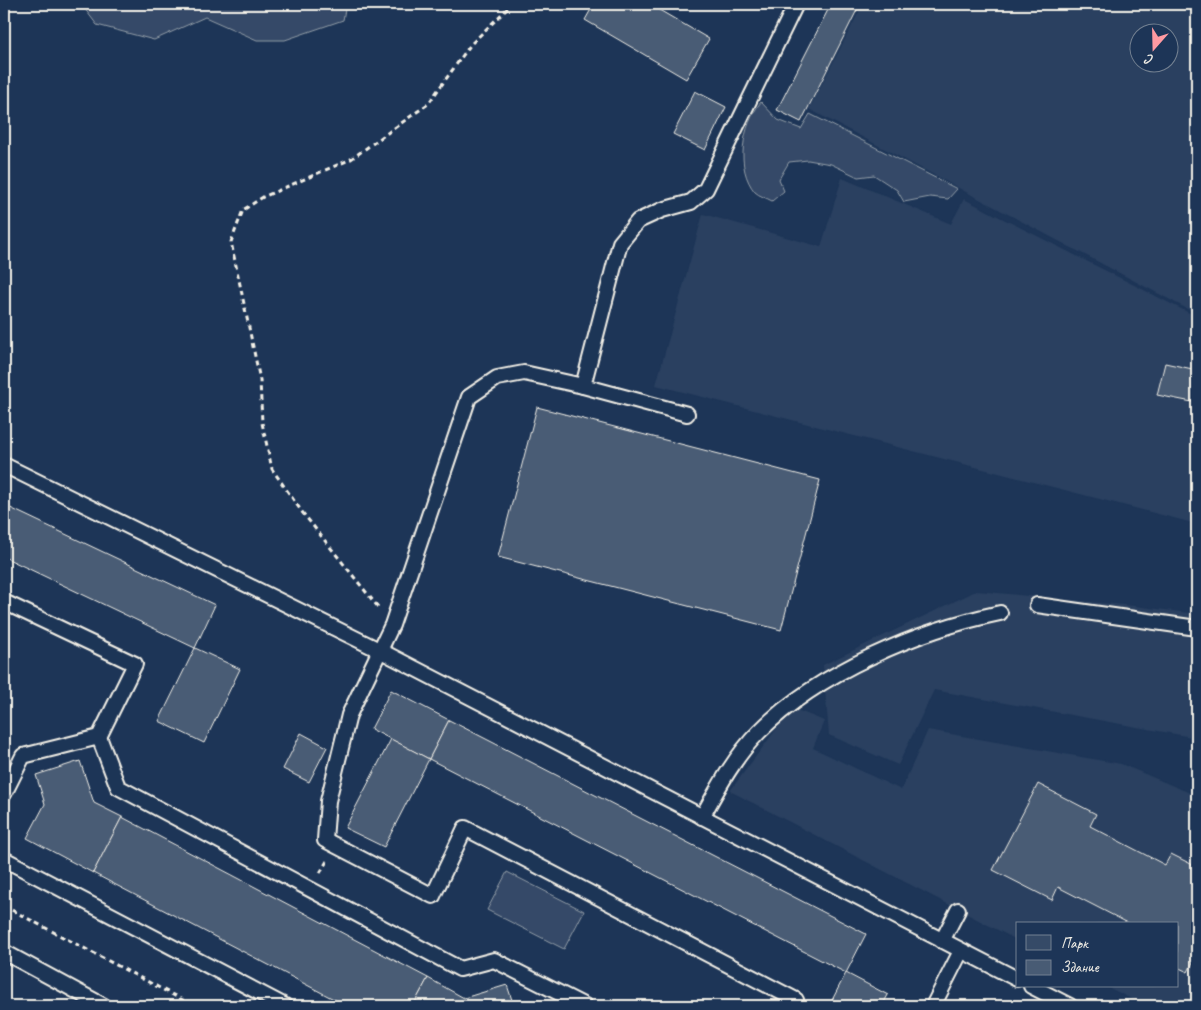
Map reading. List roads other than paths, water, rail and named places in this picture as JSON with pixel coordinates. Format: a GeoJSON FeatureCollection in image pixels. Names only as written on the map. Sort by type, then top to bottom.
{"type":"FeatureCollection","features":[{"type":"Feature","properties":{"kind":"lane"},"geometry":{"type":"LineString","coordinates":[[583,386],[620,243],[638,221],[662,210],[691,202],[706,189],[796,4]]}},
{"type":"Feature","properties":{"kind":"lane"},"geometry":{"type":"LineString","coordinates":[[687,414],[583,386],[524,373],[497,378],[468,397],[392,625],[381,652],[349,715],[328,801],[325,840],[433,896],[466,828],[796,1000],[793,1006]]}},
{"type":"Feature","properties":{"kind":"lane"},"geometry":{"type":"LineString","coordinates":[[4,465],[381,652],[1016,978]]}},
{"type":"Feature","properties":{"kind":"lane"},"geometry":{"type":"LineString","coordinates":[[4,602],[135,664],[99,736],[118,787],[460,969],[494,960],[585,1006]]}},
{"type":"Feature","properties":{"kind":"lane"},"geometry":{"type":"LineString","coordinates":[[1037,604],[1197,628]]}},
{"type":"Feature","properties":{"kind":"lane"},"geometry":{"type":"LineString","coordinates":[[702,817],[726,776],[758,733],[800,696],[858,662],[964,620],[1000,613]]}},
{"type":"Feature","properties":{"kind":"lane"},"geometry":{"type":"LineString","coordinates":[[4,794],[23,756],[99,736]]}},
{"type":"Feature","properties":{"kind":"lane"},"geometry":{"type":"LineString","coordinates":[[4,858],[285,1006]]}},
{"type":"Feature","properties":{"kind":"lane"},"geometry":{"type":"LineString","coordinates":[[942,940],[958,910]]}},
{"type":"Feature","properties":{"kind":"lane"},"geometry":{"type":"LineString","coordinates":[[934,1006],[961,950]]}},
{"type":"Feature","properties":{"kind":"lane"},"geometry":{"type":"LineString","coordinates":[[4,952],[104,1006]]}},
{"type":"Feature","properties":{"kind":"lane"},"geometry":{"type":"LineString","coordinates":[[1035,988],[1070,1006]]}}]}
